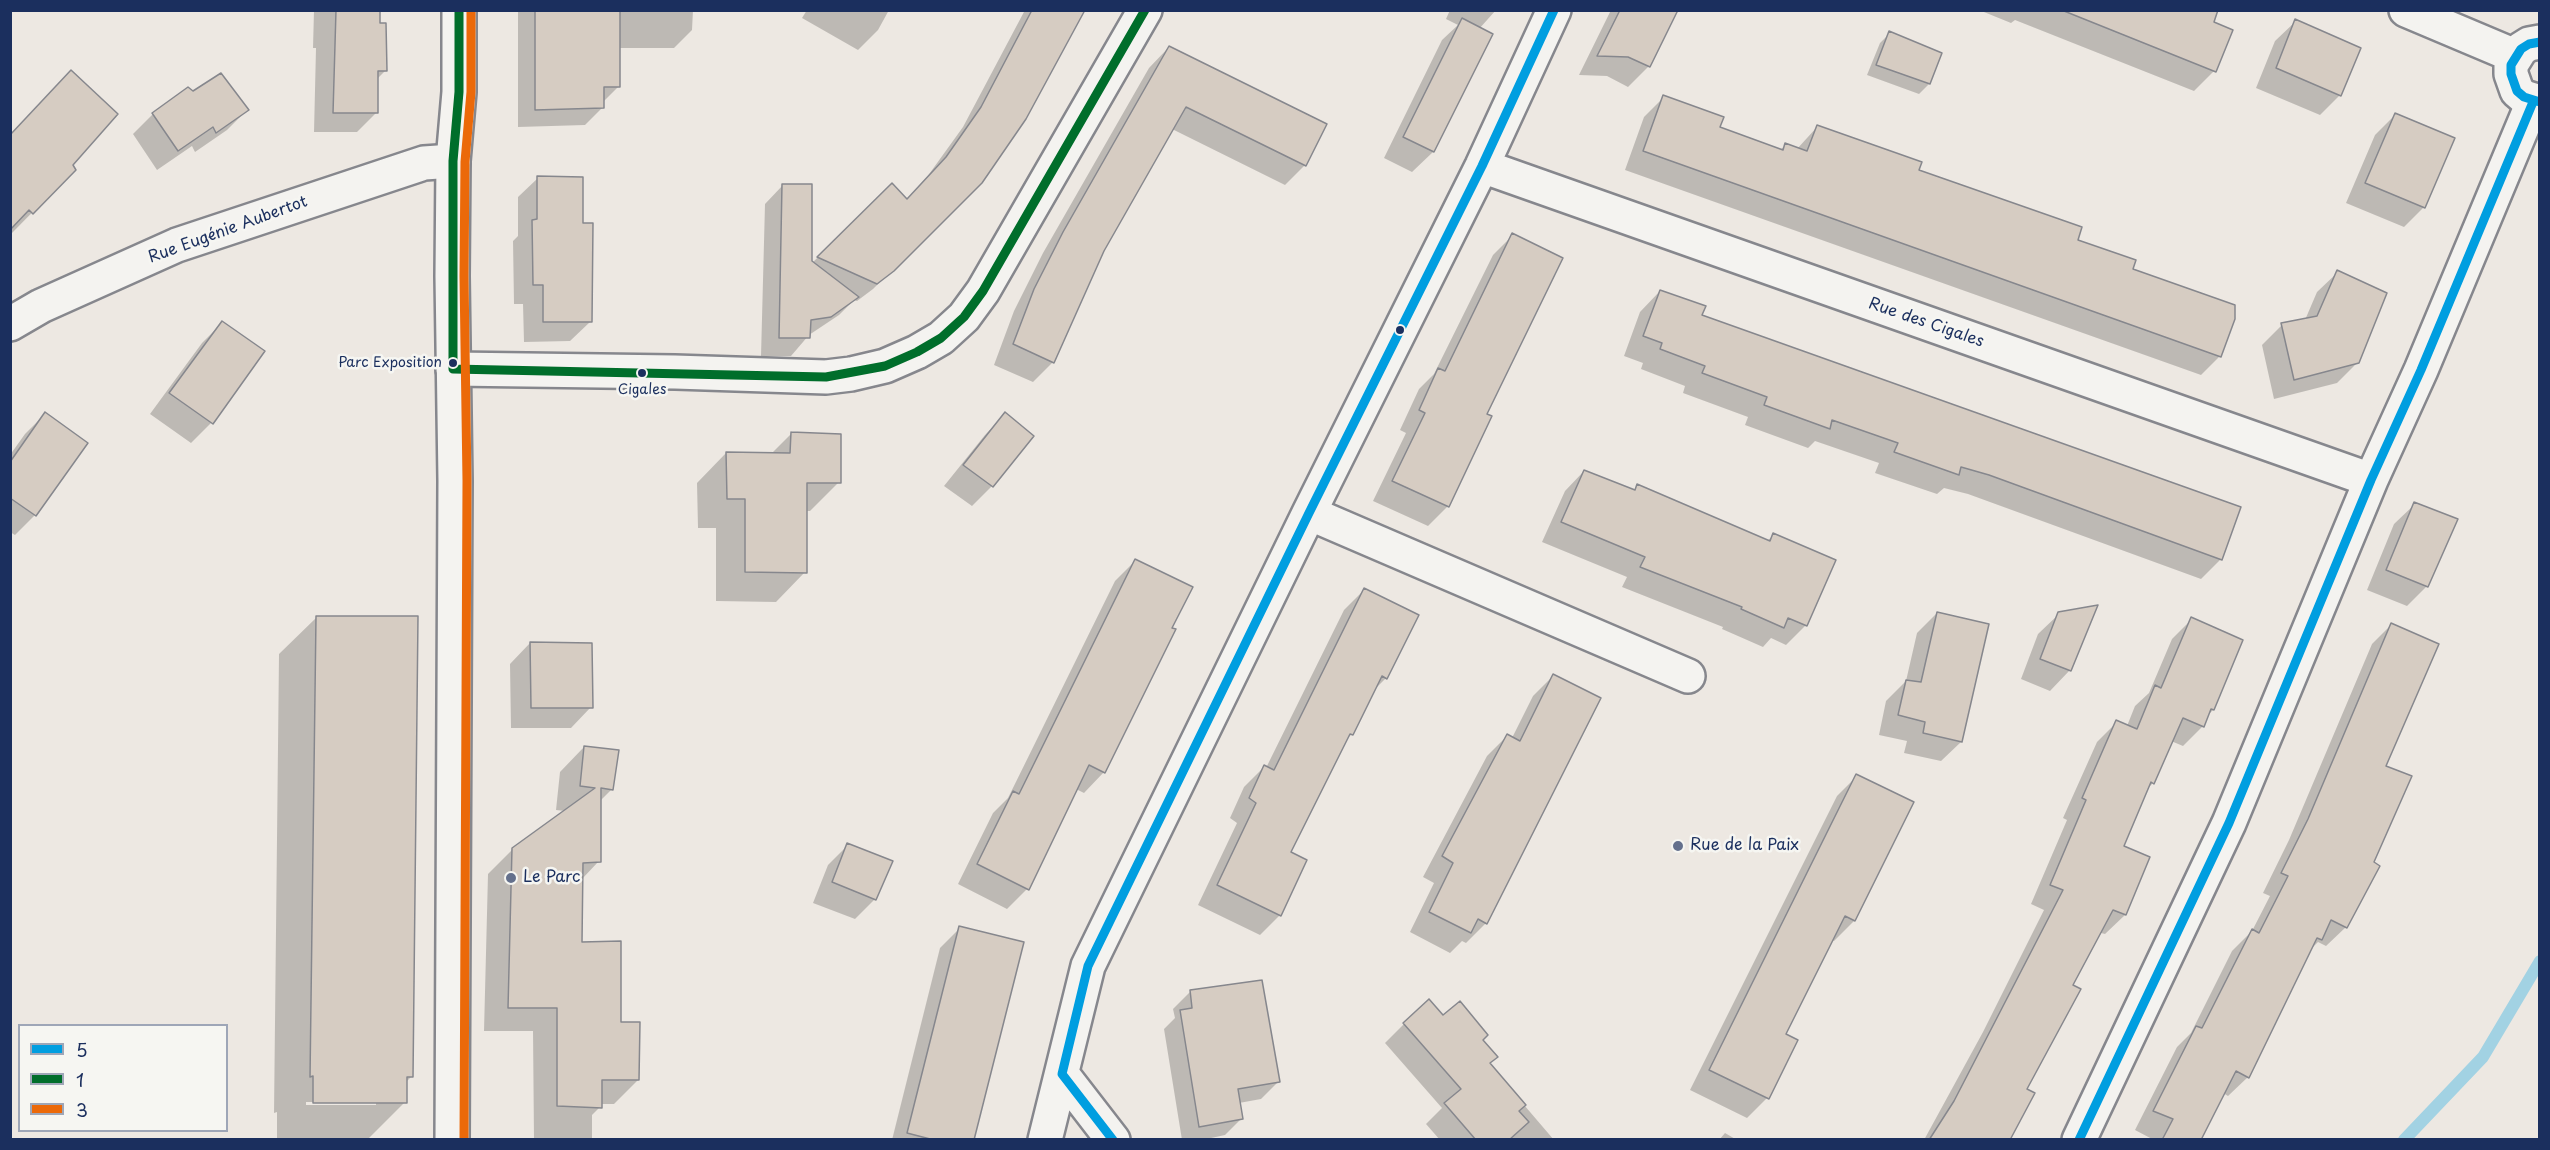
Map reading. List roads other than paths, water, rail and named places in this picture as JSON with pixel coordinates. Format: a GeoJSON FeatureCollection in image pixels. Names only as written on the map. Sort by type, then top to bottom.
{"type":"FeatureCollection","features":[{"type":"Feature","properties":{"kind":"street"},"geometry":{"type":"LineString","coordinates":[[452,1140],[452,276],[453,160],[459,92],[459,10]]}},
{"type":"Feature","properties":{"kind":"street"},"geometry":{"type":"LineString","coordinates":[[453,369],[826,377],[885,366],[917,352],[941,338],[964,317],[983,291],[1145,10]]}},
{"type":"Feature","properties":{"kind":"street"},"geometry":{"type":"LineString","coordinates":[[1045,1140],[1088,966],[1308,513],[1482,166],[1554,10]]}},
{"type":"Feature","properties":{"kind":"street"},"geometry":{"type":"LineString","coordinates":[[2406,10],[2533,46]]}},
{"type":"Feature","properties":{"kind":"street"},"geometry":{"type":"LineString","coordinates":[[2079,1140],[2229,823],[2371,480],[2421,370],[2536,102],[2524,98],[2512,83],[2511,65],[2533,46]]}},
{"type":"Feature","properties":{"kind":"street","name":"Rue Eugénie Aubertot"},"geometry":{"type":"LineString","coordinates":[[10,324],[41,306],[177,245],[424,163],[453,160]]}},
{"type":"Feature","properties":{"kind":"street","name":"Rue des Cigales"},"geometry":{"type":"LineString","coordinates":[[1482,166],[2371,480]]}},
{"type":"Feature","properties":{"kind":"street"},"geometry":{"type":"LineString","coordinates":[[1308,513],[1688,676]]}},
{"type":"Feature","properties":{"kind":"street"},"geometry":{"type":"LineString","coordinates":[[1062,1074],[1113,1140]]}},
{"type":"Feature","properties":{"kind":"waterway"},"geometry":{"type":"LineString","coordinates":[[2404,1140],[2483,1057],[2540,961]]}},
{"type":"Feature","properties":{"kind":"place","name":"Parc Exposition"},"geometry":{"type":"Point","coordinates":[453,363]}},
{"type":"Feature","properties":{"kind":"place","name":"Cigales"},"geometry":{"type":"Point","coordinates":[642,373]}},
{"type":"Feature","properties":{"kind":"place","name":"Rue de la Paix"},"geometry":{"type":"Point","coordinates":[1678,846]}},
{"type":"Feature","properties":{"kind":"place","name":"Le Parc"},"geometry":{"type":"Point","coordinates":[511,878]}}]}
